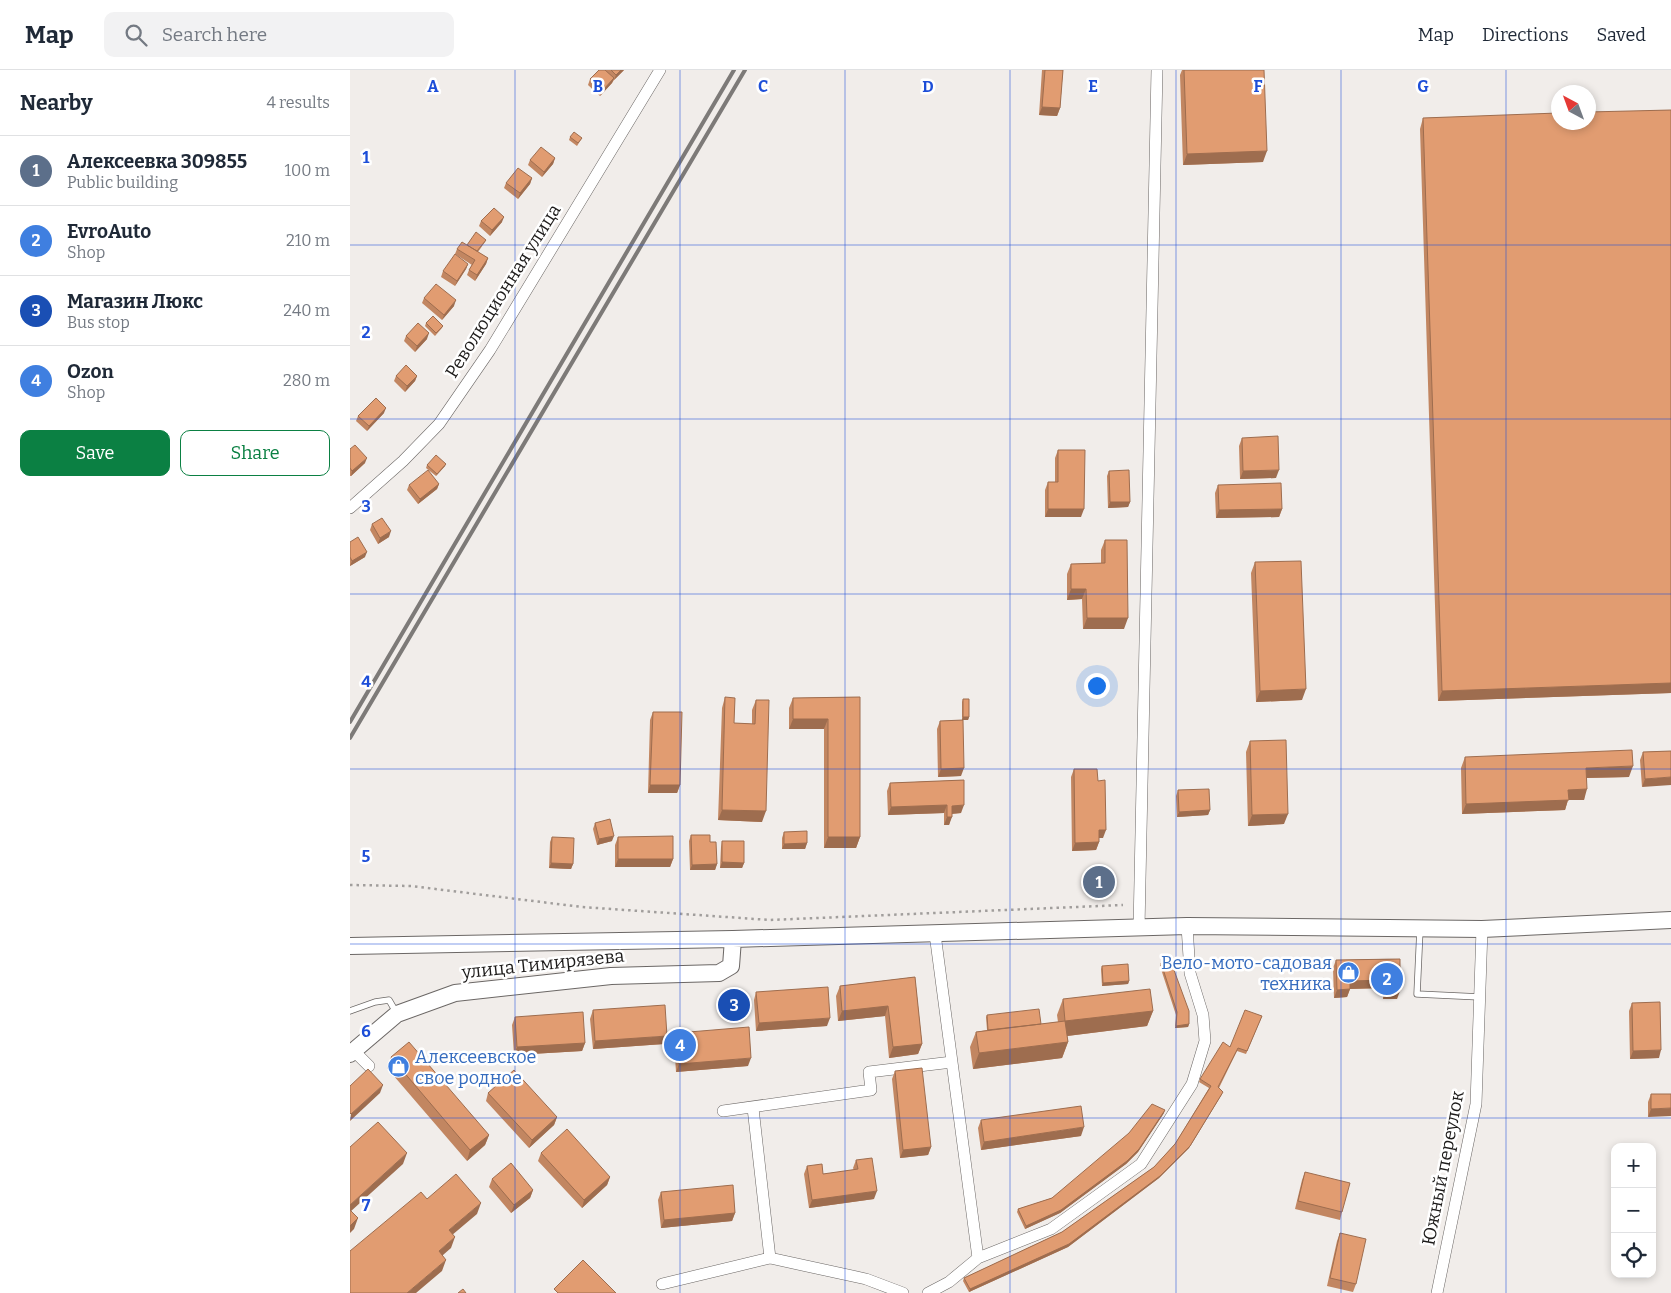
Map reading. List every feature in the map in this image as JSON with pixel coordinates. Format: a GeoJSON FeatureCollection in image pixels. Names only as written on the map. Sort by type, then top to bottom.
{"type":"FeatureCollection","features":[{"type":"Feature","properties":{"kind":"main road"},"geometry":{"type":"LineString","coordinates":[[350,946],[733,939],[1187,926],[1482,928],[1671,920]]}},
{"type":"Feature","properties":{"kind":"main road","name":"улица Тимирязева"},"geometry":{"type":"LineString","coordinates":[[352,1053],[397,1014],[454,993],[611,976],[719,973],[731,966],[733,939]]}},
{"type":"Feature","properties":{"kind":"street","name":"Революционная улица"},"geometry":{"type":"LineString","coordinates":[[350,508],[403,461],[439,424],[490,350],[660,70]]}},
{"type":"Feature","properties":{"kind":"street"},"geometry":{"type":"LineString","coordinates":[[1139,928],[1157,70]]}},
{"type":"Feature","properties":{"kind":"street"},"geometry":{"type":"LineString","coordinates":[[928,1293],[949,1282],[978,1258],[1050,1229],[1141,1164],[1192,1084],[1205,1041],[1203,1015],[1190,973],[1187,926]]}},
{"type":"Feature","properties":{"kind":"street","name":"Южный переулок"},"geometry":{"type":"LineString","coordinates":[[1437,1293],[1476,1104],[1482,928]]}},
{"type":"Feature","properties":{"kind":"street"},"geometry":{"type":"LineString","coordinates":[[935,934],[978,1258]]}},
{"type":"Feature","properties":{"kind":"street"},"geometry":{"type":"LineString","coordinates":[[352,1053],[368,1066]]}},
{"type":"Feature","properties":{"kind":"street"},"geometry":{"type":"LineString","coordinates":[[723,1111],[871,1090],[869,1072],[952,1062]]}},
{"type":"Feature","properties":{"kind":"street"},"geometry":{"type":"LineString","coordinates":[[753,1108],[770,1258]]}},
{"type":"Feature","properties":{"kind":"street"},"geometry":{"type":"LineString","coordinates":[[662,1284],[770,1258],[866,1279],[903,1293]]}},
{"type":"Feature","properties":{"kind":"lane"},"geometry":{"type":"LineString","coordinates":[[1420,928],[1417,994],[1480,997]]}},
{"type":"Feature","properties":{"kind":"lane"},"geometry":{"type":"LineString","coordinates":[[350,1011],[375,1002],[389,1000],[397,1014]]}},
{"type":"Feature","properties":{"kind":"path"},"geometry":{"type":"LineString","coordinates":[[350,885],[411,886],[582,908],[770,920],[1123,905]]}},
{"type":"Feature","properties":{"kind":"building"},"geometry":{"type":"Polygon","coordinates":[[[599,70],[605,70],[614,78],[602,91],[590,79],[599,70]]]}},
{"type":"Feature","properties":{"kind":"building"},"geometry":{"type":"Polygon","coordinates":[[[611,70],[621,70],[616,75],[611,70]]]}},
{"type":"Feature","properties":{"kind":"building"},"geometry":{"type":"Polygon","coordinates":[[[1045,70],[1063,70],[1060,108],[1042,107],[1045,70]]]}},
{"type":"Feature","properties":{"kind":"building"},"geometry":{"type":"Polygon","coordinates":[[[1184,70],[1264,70],[1267,151],[1187,154],[1184,70]]]}},
{"type":"Feature","properties":{"kind":"building"},"geometry":{"type":"Polygon","coordinates":[[[1671,110],[1671,683],[1442,691],[1423,118],[1551,113],[1551,130],[1596,130],[1596,112],[1671,110]]]}},
{"type":"Feature","properties":{"kind":"building"},"geometry":{"type":"Polygon","coordinates":[[[574,132],[582,138],[578,143],[570,137],[574,132]]]}},
{"type":"Feature","properties":{"kind":"building"},"geometry":{"type":"Polygon","coordinates":[[[541,147],[555,158],[544,172],[530,160],[541,147]]]}},
{"type":"Feature","properties":{"kind":"building"},"geometry":{"type":"Polygon","coordinates":[[[518,168],[532,178],[520,193],[506,183],[518,168]]]}},
{"type":"Feature","properties":{"kind":"building"},"geometry":{"type":"Polygon","coordinates":[[[494,208],[504,217],[492,230],[481,221],[494,208]]]}},
{"type":"Feature","properties":{"kind":"building"},"geometry":{"type":"Polygon","coordinates":[[[476,232],[486,240],[477,251],[467,245],[476,232]]]}},
{"type":"Feature","properties":{"kind":"building"},"geometry":{"type":"Polygon","coordinates":[[[462,242],[488,258],[477,275],[469,270],[475,260],[457,249],[462,242]]]}},
{"type":"Feature","properties":{"kind":"building"},"geometry":{"type":"Polygon","coordinates":[[[455,254],[468,264],[457,281],[443,271],[455,254]]]}},
{"type":"Feature","properties":{"kind":"building"},"geometry":{"type":"Polygon","coordinates":[[[436,284],[456,300],[444,315],[424,298],[436,284]]]}},
{"type":"Feature","properties":{"kind":"building"},"geometry":{"type":"Polygon","coordinates":[[[433,316],[443,326],[436,333],[426,323],[433,316]]]}},
{"type":"Feature","properties":{"kind":"building"},"geometry":{"type":"Polygon","coordinates":[[[418,323],[429,333],[417,346],[406,336],[418,323]]]}},
{"type":"Feature","properties":{"kind":"building"},"geometry":{"type":"Polygon","coordinates":[[[406,365],[417,376],[407,386],[396,376],[406,365]]]}},
{"type":"Feature","properties":{"kind":"building"},"geometry":{"type":"Polygon","coordinates":[[[376,398],[386,408],[369,426],[358,416],[376,398]]]}},
{"type":"Feature","properties":{"kind":"building"},"geometry":{"type":"Polygon","coordinates":[[[1278,436],[1279,470],[1243,471],[1242,438],[1278,436]]]}},
{"type":"Feature","properties":{"kind":"building"},"geometry":{"type":"Polygon","coordinates":[[[355,445],[367,458],[352,471],[350,468],[350,449],[355,445]]]}},
{"type":"Feature","properties":{"kind":"building"},"geometry":{"type":"Polygon","coordinates":[[[1058,450],[1085,450],[1084,509],[1048,509],[1048,482],[1058,482],[1058,450]]]}},
{"type":"Feature","properties":{"kind":"building"},"geometry":{"type":"Polygon","coordinates":[[[436,455],[446,464],[437,474],[427,465],[436,455]]]}},
{"type":"Feature","properties":{"kind":"building"},"geometry":{"type":"Polygon","coordinates":[[[428,470],[439,484],[420,499],[409,485],[428,470]]]}},
{"type":"Feature","properties":{"kind":"building"},"geometry":{"type":"Polygon","coordinates":[[[1129,470],[1130,502],[1110,502],[1109,471],[1129,470]]]}},
{"type":"Feature","properties":{"kind":"building"},"geometry":{"type":"Polygon","coordinates":[[[1281,483],[1282,509],[1219,510],[1218,485],[1281,483]]]}},
{"type":"Feature","properties":{"kind":"building"},"geometry":{"type":"Polygon","coordinates":[[[382,518],[391,531],[380,538],[372,524],[382,518]]]}},
{"type":"Feature","properties":{"kind":"building"},"geometry":{"type":"Polygon","coordinates":[[[358,537],[367,552],[352,561],[350,557],[350,542],[358,537]]]}},
{"type":"Feature","properties":{"kind":"building"},"geometry":{"type":"Polygon","coordinates":[[[1105,540],[1127,540],[1128,618],[1087,618],[1086,589],[1071,589],[1071,564],[1105,563],[1105,540]]]}},
{"type":"Feature","properties":{"kind":"building"},"geometry":{"type":"Polygon","coordinates":[[[1301,561],[1306,689],[1260,691],[1255,562],[1301,561]]]}},
{"type":"Feature","properties":{"kind":"building"},"geometry":{"type":"Polygon","coordinates":[[[725,697],[735,698],[734,723],[755,724],[756,700],[769,700],[766,811],[722,810],[725,697]]]}},
{"type":"Feature","properties":{"kind":"building"},"geometry":{"type":"Polygon","coordinates":[[[860,697],[860,837],[828,837],[828,719],[793,719],[793,698],[860,697]]]}},
{"type":"Feature","properties":{"kind":"building"},"geometry":{"type":"Polygon","coordinates":[[[963,699],[969,699],[969,717],[963,717],[963,699]]]}},
{"type":"Feature","properties":{"kind":"building"},"geometry":{"type":"Polygon","coordinates":[[[653,712],[682,712],[680,785],[650,785],[653,712]]]}},
{"type":"Feature","properties":{"kind":"building"},"geometry":{"type":"Polygon","coordinates":[[[963,720],[964,768],[941,769],[940,721],[963,720]]]}},
{"type":"Feature","properties":{"kind":"building"},"geometry":{"type":"Polygon","coordinates":[[[1286,740],[1288,814],[1252,815],[1250,741],[1286,740]]]}},
{"type":"Feature","properties":{"kind":"building"},"geometry":{"type":"Polygon","coordinates":[[[1632,750],[1633,766],[1586,768],[1587,789],[1568,790],[1569,800],[1466,804],[1465,757],[1632,750]]]}},
{"type":"Feature","properties":{"kind":"building"},"geometry":{"type":"Polygon","coordinates":[[[1671,751],[1671,777],[1645,779],[1643,752],[1671,751]]]}},
{"type":"Feature","properties":{"kind":"building"},"geometry":{"type":"Polygon","coordinates":[[[1074,769],[1097,769],[1098,781],[1105,780],[1106,830],[1099,830],[1099,842],[1075,843],[1074,769]]]}},
{"type":"Feature","properties":{"kind":"building"},"geometry":{"type":"Polygon","coordinates":[[[964,780],[964,805],[952,806],[952,817],[947,817],[947,805],[891,807],[890,783],[964,780]]]}},
{"type":"Feature","properties":{"kind":"building"},"geometry":{"type":"Polygon","coordinates":[[[1209,789],[1210,810],[1179,812],[1178,790],[1209,789]]]}},
{"type":"Feature","properties":{"kind":"building"},"geometry":{"type":"Polygon","coordinates":[[[610,819],[614,836],[599,839],[595,823],[610,819]]]}},
{"type":"Feature","properties":{"kind":"building"},"geometry":{"type":"Polygon","coordinates":[[[807,831],[807,843],[784,844],[784,832],[807,831]]]}},
{"type":"Feature","properties":{"kind":"building"},"geometry":{"type":"Polygon","coordinates":[[[691,835],[710,835],[710,842],[716,842],[717,864],[692,865],[691,835]]]}},
{"type":"Feature","properties":{"kind":"building"},"geometry":{"type":"Polygon","coordinates":[[[673,836],[673,859],[618,859],[618,837],[673,836]]]}},
{"type":"Feature","properties":{"kind":"building"},"geometry":{"type":"Polygon","coordinates":[[[552,837],[574,838],[573,864],[551,863],[552,837]]]}},
{"type":"Feature","properties":{"kind":"building"},"geometry":{"type":"Polygon","coordinates":[[[722,841],[744,841],[744,863],[722,862],[722,841]]]}},
{"type":"Feature","properties":{"kind":"building"},"geometry":{"type":"Polygon","coordinates":[[[1400,959],[1400,991],[1386,991],[1386,980],[1350,981],[1350,989],[1337,990],[1336,960],[1400,959]]]}},
{"type":"Feature","properties":{"kind":"building"},"geometry":{"type":"Polygon","coordinates":[[[1171,962],[1189,1011],[1189,1024],[1176,1026],[1177,1012],[1161,963],[1171,962]]]}},
{"type":"Feature","properties":{"kind":"building"},"geometry":{"type":"Polygon","coordinates":[[[1128,964],[1129,981],[1103,983],[1102,966],[1128,964]]]}},
{"type":"Feature","properties":{"kind":"building"},"geometry":{"type":"Polygon","coordinates":[[[915,977],[922,1044],[893,1047],[888,1006],[842,1011],[840,986],[915,977]]]}},
{"type":"Feature","properties":{"kind":"building"},"geometry":{"type":"Polygon","coordinates":[[[828,987],[830,1018],[759,1023],[756,992],[828,987]]]}},
{"type":"Feature","properties":{"kind":"building"},"geometry":{"type":"Polygon","coordinates":[[[1150,989],[1153,1011],[1065,1021],[1063,999],[1150,989]]]}},
{"type":"Feature","properties":{"kind":"building"},"geometry":{"type":"Polygon","coordinates":[[[1660,1002],[1661,1050],[1633,1051],[1632,1003],[1660,1002]]]}},
{"type":"Feature","properties":{"kind":"building"},"geometry":{"type":"Polygon","coordinates":[[[665,1005],[667,1036],[595,1041],[593,1010],[665,1005]]]}},
{"type":"Feature","properties":{"kind":"building"},"geometry":{"type":"Polygon","coordinates":[[[1039,1009],[1041,1024],[988,1030],[987,1015],[1039,1009]]]}},
{"type":"Feature","properties":{"kind":"building"},"geometry":{"type":"Polygon","coordinates":[[[1245,1010],[1262,1016],[1247,1051],[1238,1048],[1218,1087],[1223,1092],[1190,1146],[1160,1176],[1069,1244],[970,1289],[964,1278],[1062,1232],[1154,1167],[1175,1144],[1211,1086],[1200,1079],[1223,1042],[1230,1047],[1245,1010]]]}},
{"type":"Feature","properties":{"kind":"building"},"geometry":{"type":"Polygon","coordinates":[[[583,1012],[585,1043],[517,1047],[515,1017],[583,1012]]]}},
{"type":"Feature","properties":{"kind":"building"},"geometry":{"type":"Polygon","coordinates":[[[1065,1021],[1068,1042],[979,1053],[976,1032],[1065,1021]]]}},
{"type":"Feature","properties":{"kind":"building"},"geometry":{"type":"Polygon","coordinates":[[[749,1027],[751,1058],[679,1064],[677,1033],[749,1027]]]}},
{"type":"Feature","properties":{"kind":"building"},"geometry":{"type":"Polygon","coordinates":[[[409,1042],[489,1135],[470,1150],[391,1057],[409,1042]]]}},
{"type":"Feature","properties":{"kind":"building"},"geometry":{"type":"Polygon","coordinates":[[[922,1068],[931,1147],[903,1150],[895,1071],[922,1068]]]}},
{"type":"Feature","properties":{"kind":"building"},"geometry":{"type":"Polygon","coordinates":[[[368,1069],[383,1085],[351,1114],[350,1086],[368,1069]]]}},
{"type":"Feature","properties":{"kind":"building"},"geometry":{"type":"Polygon","coordinates":[[[514,1070],[557,1117],[532,1140],[488,1093],[514,1070]]]}},
{"type":"Feature","properties":{"kind":"building"},"geometry":{"type":"Polygon","coordinates":[[[1651,1094],[1671,1094],[1671,1108],[1651,1109],[1651,1094]]]}},
{"type":"Feature","properties":{"kind":"building"},"geometry":{"type":"Polygon","coordinates":[[[1152,1104],[1165,1110],[1139,1149],[1127,1161],[1061,1210],[1026,1226],[1018,1209],[1052,1198],[1129,1133],[1152,1104]]]}},
{"type":"Feature","properties":{"kind":"building"},"geometry":{"type":"Polygon","coordinates":[[[1081,1106],[1084,1127],[984,1142],[981,1120],[1081,1106]]]}},
{"type":"Feature","properties":{"kind":"building"},"geometry":{"type":"Polygon","coordinates":[[[378,1122],[407,1153],[350,1205],[350,1147],[378,1122]]]}},
{"type":"Feature","properties":{"kind":"building"},"geometry":{"type":"Polygon","coordinates":[[[567,1129],[610,1177],[584,1200],[541,1153],[567,1129]]]}},
{"type":"Feature","properties":{"kind":"building"},"geometry":{"type":"Polygon","coordinates":[[[872,1158],[877,1191],[812,1200],[807,1166],[822,1164],[823,1174],[858,1169],[856,1160],[872,1158]]]}},
{"type":"Feature","properties":{"kind":"building"},"geometry":{"type":"Polygon","coordinates":[[[511,1163],[533,1190],[514,1205],[492,1179],[511,1163]]]}},
{"type":"Feature","properties":{"kind":"building"},"geometry":{"type":"Polygon","coordinates":[[[1305,1172],[1350,1183],[1342,1212],[1298,1201],[1305,1172]]]}},
{"type":"Feature","properties":{"kind":"building"},"geometry":{"type":"Polygon","coordinates":[[[456,1174],[481,1203],[449,1230],[455,1237],[439,1251],[446,1260],[407,1293],[350,1293],[350,1251],[421,1192],[427,1199],[456,1174]]]}},
{"type":"Feature","properties":{"kind":"building"},"geometry":{"type":"Polygon","coordinates":[[[733,1185],[735,1213],[664,1220],[661,1192],[733,1185]]]}},
{"type":"Feature","properties":{"kind":"building"},"geometry":{"type":"Polygon","coordinates":[[[350,1210],[358,1218],[350,1226],[350,1210]]]}},
{"type":"Feature","properties":{"kind":"building"},"geometry":{"type":"Polygon","coordinates":[[[1340,1233],[1366,1239],[1356,1284],[1330,1278],[1340,1233]]]}},
{"type":"Feature","properties":{"kind":"building"},"geometry":{"type":"Polygon","coordinates":[[[583,1260],[616,1293],[558,1293],[554,1289],[583,1260]]]}},
{"type":"Feature","properties":{"kind":"building"},"geometry":{"type":"Polygon","coordinates":[[[463,1289],[466,1293],[458,1293],[463,1289]]]}},
{"type":"Feature","properties":{"kind":"railway"},"geometry":{"type":"LineString","coordinates":[[350,722],[734,70]]}},
{"type":"Feature","properties":{"kind":"railway"},"geometry":{"type":"LineString","coordinates":[[350,738],[745,70]]}},
{"type":"Feature","properties":{"kind":"place","name":"Алексеевка 309855"},"geometry":{"type":"Point","coordinates":[1099,882]}},
{"type":"Feature","properties":{"kind":"place","name":"Вело-мото-садовая техника"},"geometry":{"type":"Point","coordinates":[1348,973]}},
{"type":"Feature","properties":{"kind":"place","name":"EvroAuto"},"geometry":{"type":"Point","coordinates":[1387,979]}},
{"type":"Feature","properties":{"kind":"place","name":"Магазин Люкс"},"geometry":{"type":"Point","coordinates":[734,1005]}},
{"type":"Feature","properties":{"kind":"place","name":"Ozon"},"geometry":{"type":"Point","coordinates":[680,1045]}},
{"type":"Feature","properties":{"kind":"place","name":"Алексеевское свое родное"},"geometry":{"type":"Point","coordinates":[399,1067]}}]}
